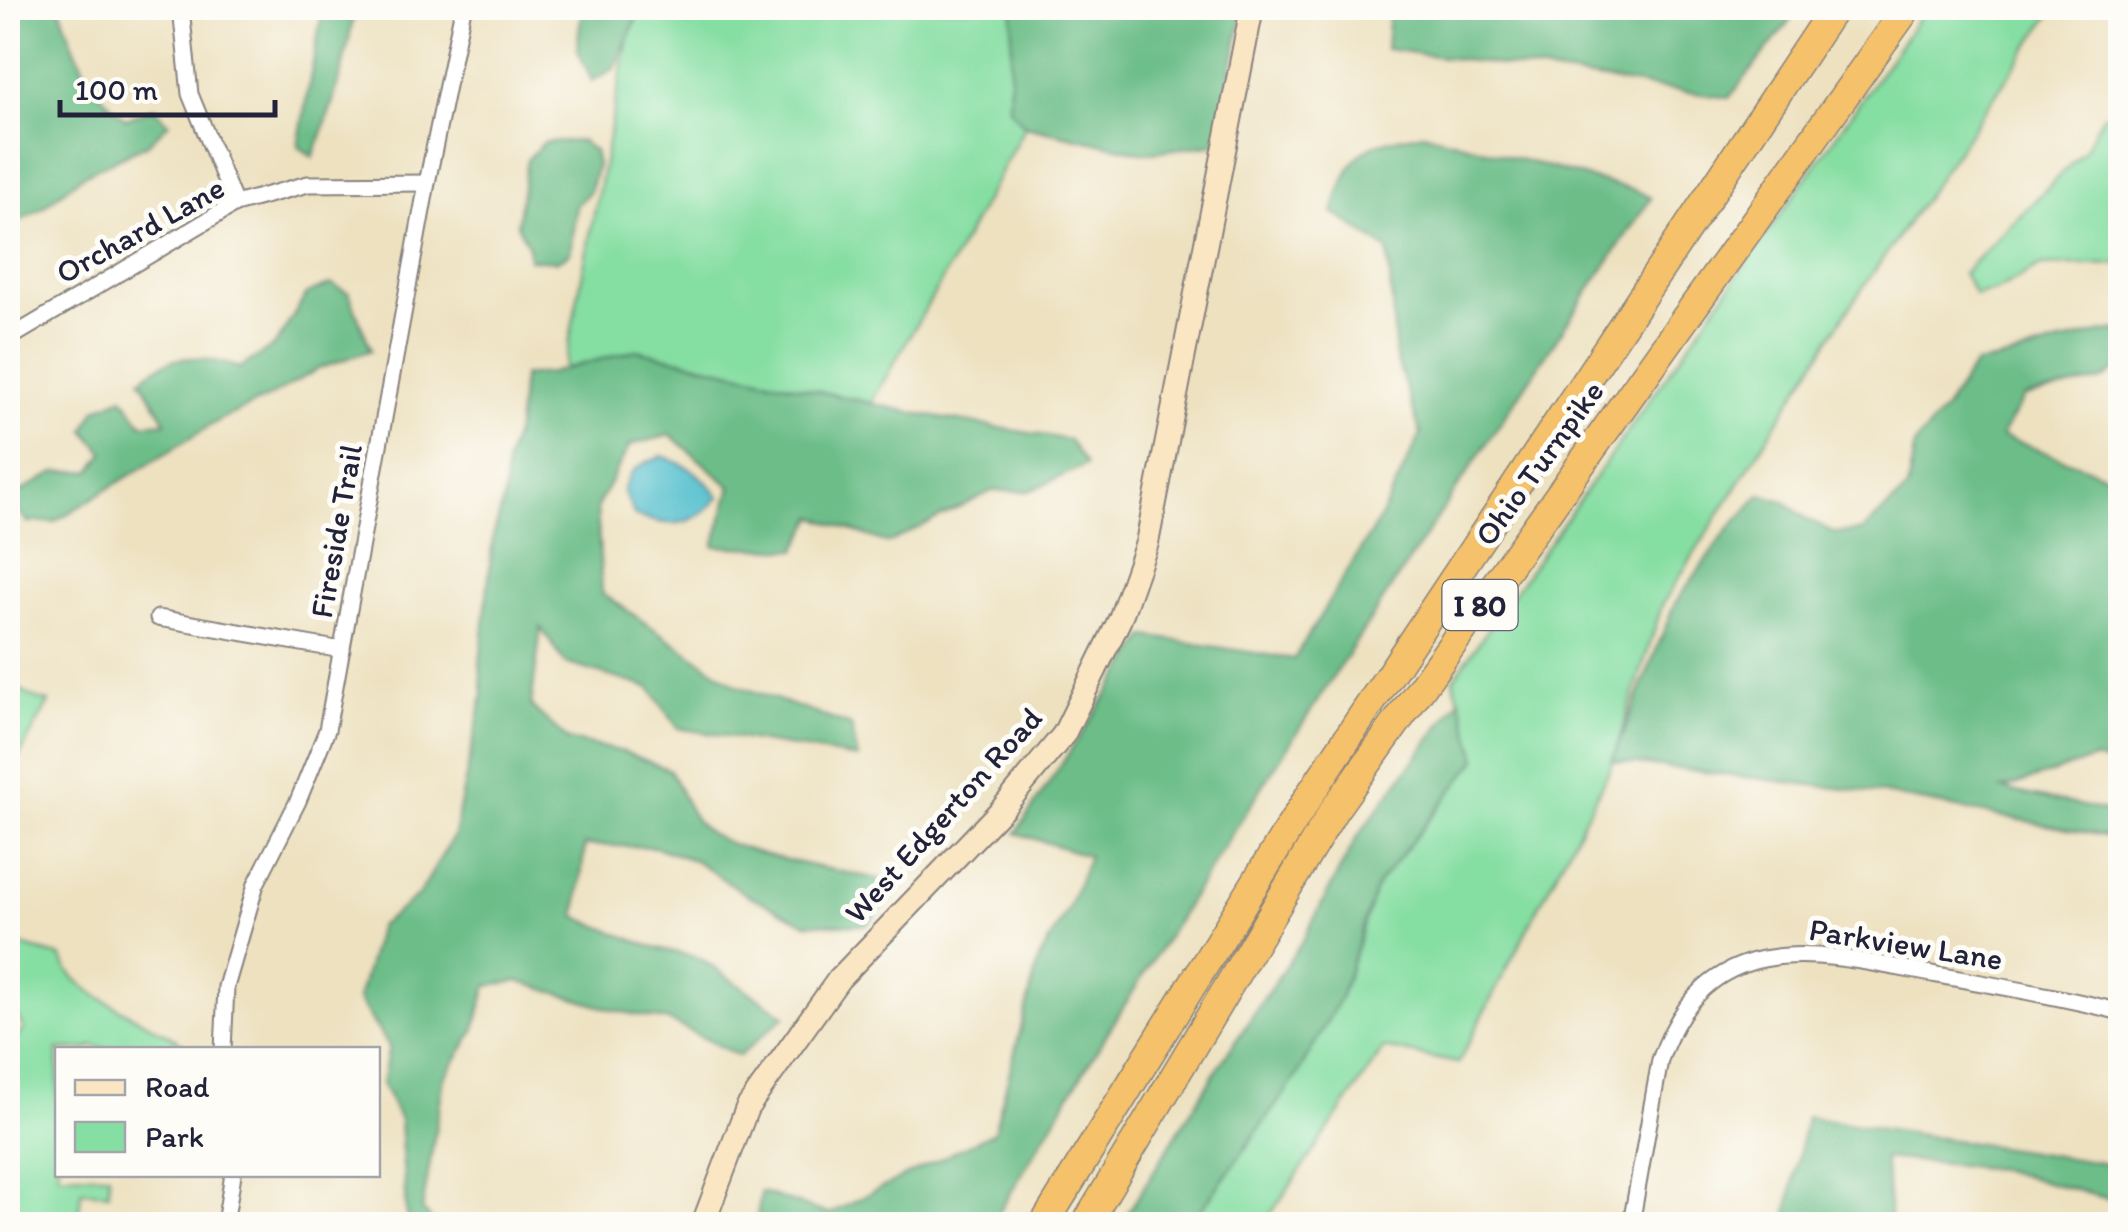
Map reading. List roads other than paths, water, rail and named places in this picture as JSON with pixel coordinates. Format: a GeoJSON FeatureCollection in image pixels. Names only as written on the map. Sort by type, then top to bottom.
{"type":"FeatureCollection","features":[{"type":"Feature","properties":{"kind":"highway","name":"Ohio Turnpike"},"geometry":{"type":"LineString","coordinates":[[1044,1224],[1311,793],[1834,8]]}},
{"type":"Feature","properties":{"kind":"highway","name":"Ohio Turnpike"},"geometry":{"type":"LineString","coordinates":[[1086,1224],[1334,810],[1908,8]]}},
{"type":"Feature","properties":{"kind":"street"},"geometry":{"type":"LineString","coordinates":[[180,8],[190,94],[235,204]]}},
{"type":"Feature","properties":{"kind":"street","name":"Fireside Trail"},"geometry":{"type":"LineString","coordinates":[[223,1047],[226,986],[256,884],[298,802],[327,730],[463,8]]}},
{"type":"Feature","properties":{"kind":"street","name":"West Edgerton Road"},"geometry":{"type":"LineString","coordinates":[[704,1224],[747,1108],[840,979],[1002,808],[1064,734],[1120,618],[1147,542],[1252,8]]}},
{"type":"Feature","properties":{"kind":"street","name":"Orchard Lane"},"geometry":{"type":"LineString","coordinates":[[9,334],[235,204],[308,184],[427,183]]}},
{"type":"Feature","properties":{"kind":"street"},"geometry":{"type":"LineString","coordinates":[[158,618],[342,650]]}},
{"type":"Feature","properties":{"kind":"street","name":"Parkview Lane"},"geometry":{"type":"LineString","coordinates":[[1631,1224],[1660,1060],[1668,1037],[1680,1014],[1701,992],[1730,972],[1759,959],[1787,954],[1833,956],[2119,1006],[2120,1028]]}},
{"type":"Feature","properties":{"kind":"street"},"geometry":{"type":"LineString","coordinates":[[226,1224],[233,1177]]}},
{"type":"Feature","properties":{"kind":"water"},"geometry":{"type":"Polygon","coordinates":[[[662,456],[694,472],[719,497],[699,515],[681,523],[635,516],[623,491],[629,477],[637,468],[662,456]]]}}]}
